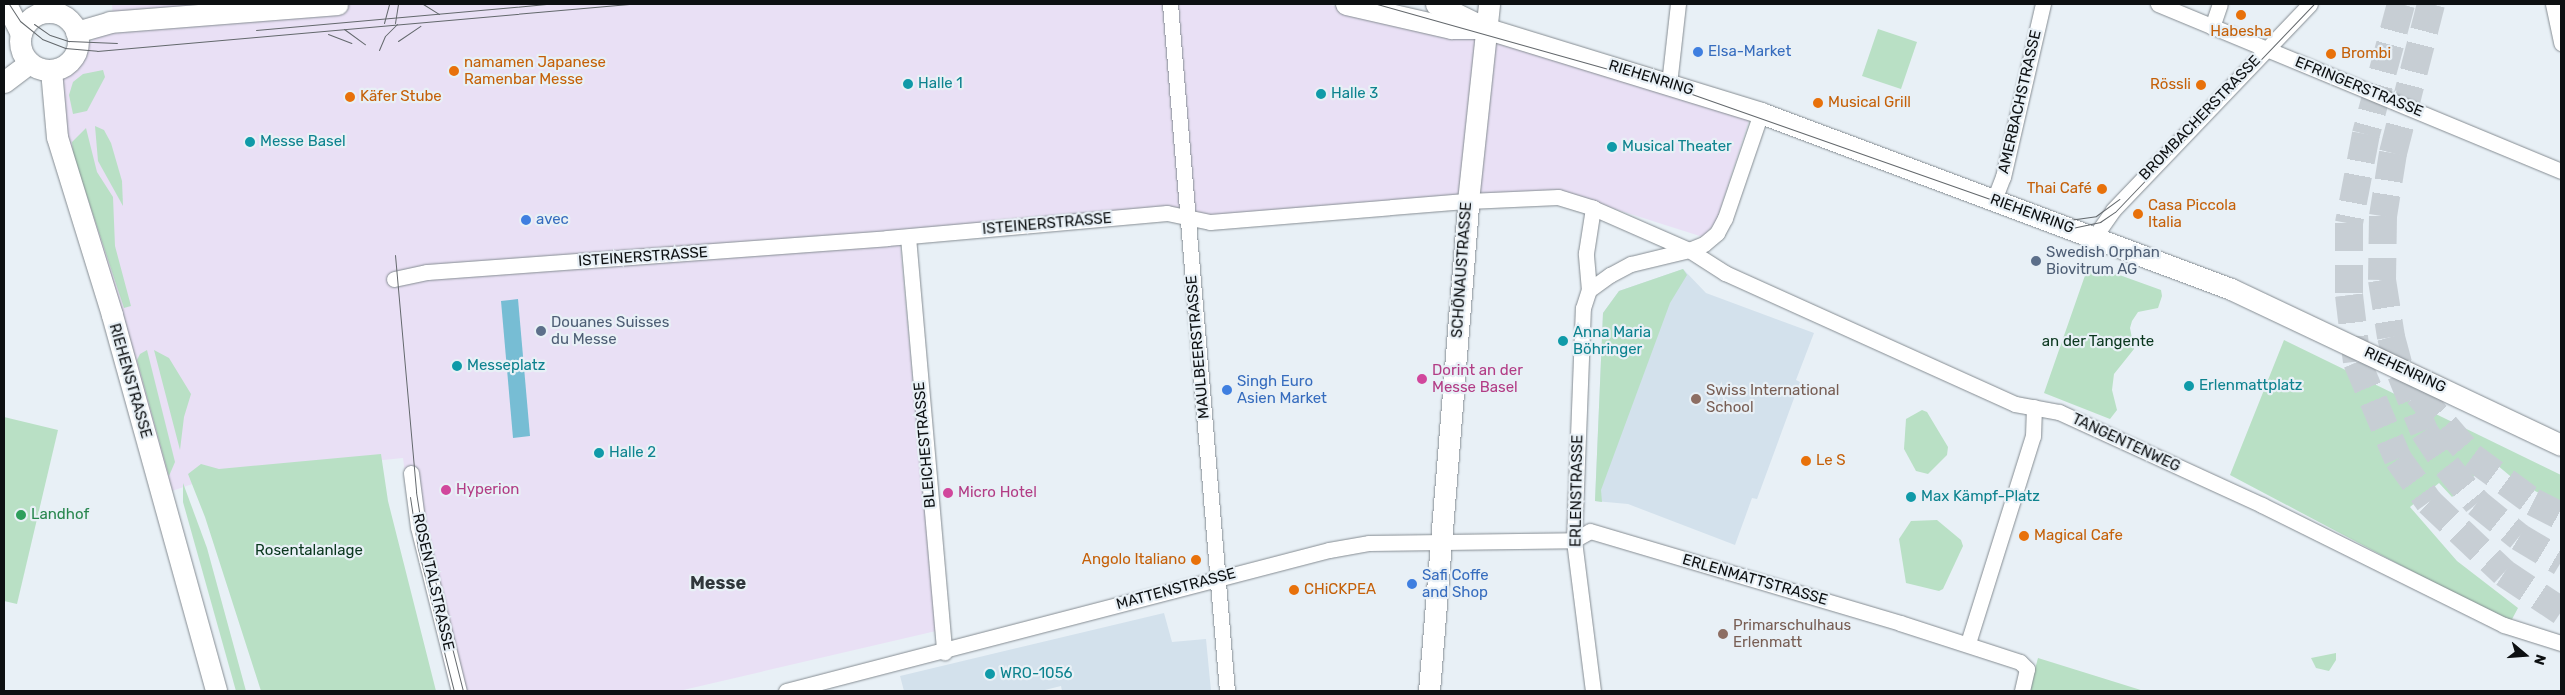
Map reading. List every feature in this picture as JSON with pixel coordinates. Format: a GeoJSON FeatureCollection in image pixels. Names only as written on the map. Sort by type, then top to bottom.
{"type":"FeatureCollection","features":[{"type":"Feature","properties":{"kind":"main road"},"geometry":{"type":"LineString","coordinates":[[6,4],[21,33],[21,49],[29,63],[51,70],[73,58],[78,43],[76,32],[68,19],[28,4]]}},
{"type":"Feature","properties":{"kind":"main road"},"geometry":{"type":"LineString","coordinates":[[76,32],[110,22],[337,4]]}},
{"type":"Feature","properties":{"kind":"main road","name":"RIEHENRING"},"geometry":{"type":"LineString","coordinates":[[1346,4],[1451,28],[1485,28]]}},
{"type":"Feature","properties":{"kind":"main road","name":"RIEHENRING"},"geometry":{"type":"LineString","coordinates":[[1436,4],[1485,28],[1761,113],[2095,236],[2240,293],[2561,445]]}},
{"type":"Feature","properties":{"kind":"main road","name":"SCHÖNAUSTRASSE"},"geometry":{"type":"LineString","coordinates":[[1429,691],[1468,200],[1488,4]]}},
{"type":"Feature","properties":{"kind":"main road"},"geometry":{"type":"LineString","coordinates":[[21,33],[29,20],[38,14],[53,13]]}},
{"type":"Feature","properties":{"kind":"main road"},"geometry":{"type":"LineString","coordinates":[[4,82],[29,63]]}},
{"type":"Feature","properties":{"kind":"main road","name":"RIEHENSTRASSE"},"geometry":{"type":"LineString","coordinates":[[51,70],[57,138],[112,315],[216,691]]}},
{"type":"Feature","properties":{"kind":"street","name":"MAULBEERSTRASSE"},"geometry":{"type":"LineString","coordinates":[[1170,4],[1227,691]]}},
{"type":"Feature","properties":{"kind":"street"},"geometry":{"type":"LineString","coordinates":[[1670,84],[1678,4]]}},
{"type":"Feature","properties":{"kind":"street","name":"AMERBACHSTRASSE"},"geometry":{"type":"LineString","coordinates":[[1994,200],[2003,177],[2043,4]]}},
{"type":"Feature","properties":{"kind":"street","name":"EFRINGERSTRASSE"},"geometry":{"type":"LineString","coordinates":[[2158,4],[2561,171]]}},
{"type":"Feature","properties":{"kind":"street"},"geometry":{"type":"LineString","coordinates":[[2212,27],[2220,4]]}},
{"type":"Feature","properties":{"kind":"street","name":"BROMBACHERSTRASSE"},"geometry":{"type":"LineString","coordinates":[[2095,236],[2113,210],[2310,4]]}},
{"type":"Feature","properties":{"kind":"street"},"geometry":{"type":"LineString","coordinates":[[2553,4],[2559,23],[2561,43]]}},
{"type":"Feature","properties":{"kind":"street"},"geometry":{"type":"LineString","coordinates":[[1589,290],[1631,264],[1688,250],[1704,244],[1717,232],[1725,218],[1761,113]]}},
{"type":"Feature","properties":{"kind":"street","name":"ISTEINERSTRASSE"},"geometry":{"type":"LineString","coordinates":[[394,279],[427,272],[908,237],[1167,213],[1210,222],[1468,200],[1558,197],[1593,208],[1688,250]]}},
{"type":"Feature","properties":{"kind":"street","name":"ERLENSTRASSE"},"geometry":{"type":"LineString","coordinates":[[1593,208],[1586,253],[1589,290],[1580,328],[1574,540],[1593,691]]}},
{"type":"Feature","properties":{"kind":"street","name":"BLEICHESTRASSE"},"geometry":{"type":"LineString","coordinates":[[908,237],[944,652]]}},
{"type":"Feature","properties":{"kind":"street","name":"TANGENTENWEG"},"geometry":{"type":"LineString","coordinates":[[1688,250],[1725,273],[2015,404],[2059,412],[2254,501],[2504,625],[2561,643]]}},
{"type":"Feature","properties":{"kind":"street"},"geometry":{"type":"LineString","coordinates":[[1968,643],[2033,436],[2034,407]]}},
{"type":"Feature","properties":{"kind":"street","name":"ROSENTALSTRASSE"},"geometry":{"type":"LineString","coordinates":[[411,473],[418,527],[459,691]]}},
{"type":"Feature","properties":{"kind":"street","name":"ERLENMATTSTRASSE"},"geometry":{"type":"LineString","coordinates":[[1574,540],[1590,531],[1968,643],[2020,662],[2027,670],[2022,691]]}},
{"type":"Feature","properties":{"kind":"street","name":"MATTENSTRASSE"},"geometry":{"type":"LineString","coordinates":[[786,691],[944,652],[1217,578],[1370,543],[1441,544],[1574,540]]}},
{"type":"Feature","properties":{"kind":"shaded area"},"geometry":{"type":"Polygon","coordinates":[[[112,4],[1326,4],[1453,33],[1469,33],[1750,117],[1716,222],[1703,237],[1558,191],[1209,218],[899,231],[936,631],[679,691],[451,691],[413,536],[403,458],[213,477],[166,493],[63,141],[57,73],[96,37],[114,30],[112,4]]]}},
{"type":"Feature","properties":{"kind":"shaded area","name":"Swiss International School"},"geometry":{"type":"Polygon","coordinates":[[[1683,269],[1706,293],[1814,333],[1796,380],[1800,382],[1757,499],[1752,498],[1735,545],[1628,504],[1595,501],[1603,313],[1619,291],[1683,269]]]}},
{"type":"Feature","properties":{"kind":"shaded area"},"geometry":{"type":"Polygon","coordinates":[[[1164,613],[1172,642],[1206,639],[1211,691],[1062,691],[1061,686],[1041,691],[904,691],[900,676],[1164,613]]]}},
{"type":"Feature","properties":{"kind":"green space"},"geometry":{"type":"Polygon","coordinates":[[[1878,29],[1917,42],[1901,89],[1862,76],[1878,29]]]}},
{"type":"Feature","properties":{"kind":"green space"},"geometry":{"type":"Polygon","coordinates":[[[103,70],[105,77],[87,111],[73,114],[69,95],[73,82],[83,74],[103,70]]]}},
{"type":"Feature","properties":{"kind":"green space"},"geometry":{"type":"Polygon","coordinates":[[[95,126],[104,130],[111,143],[122,181],[123,206],[98,161],[95,126]]]}},
{"type":"Feature","properties":{"kind":"green space"},"geometry":{"type":"Polygon","coordinates":[[[86,128],[97,172],[113,197],[115,246],[131,306],[124,308],[73,154],[72,142],[86,128]]]}},
{"type":"Feature","properties":{"kind":"green space","name":"an der Tangente"},"geometry":{"type":"Polygon","coordinates":[[[2089,264],[2161,290],[2162,296],[2158,308],[2138,312],[2132,321],[2130,328],[2134,349],[2114,374],[2112,390],[2117,410],[2110,419],[2044,393],[2089,264]]]}},
{"type":"Feature","properties":{"kind":"green space"},"geometry":{"type":"Polygon","coordinates":[[[1683,269],[1687,275],[1670,303],[1601,490],[1602,502],[1595,501],[1603,313],[1619,291],[1683,269]]]}},
{"type":"Feature","properties":{"kind":"green space"},"geometry":{"type":"Polygon","coordinates":[[[2284,340],[2561,475],[2561,505],[2515,480],[2491,460],[2452,497],[2439,483],[2410,507],[2457,561],[2518,608],[2510,623],[2230,475],[2284,340]]]}},
{"type":"Feature","properties":{"kind":"green space"},"geometry":{"type":"Polygon","coordinates":[[[147,350],[175,462],[169,476],[137,360],[140,354],[147,350]]]}},
{"type":"Feature","properties":{"kind":"green space"},"geometry":{"type":"Polygon","coordinates":[[[154,350],[169,358],[191,394],[184,417],[180,450],[154,350]]]}},
{"type":"Feature","properties":{"kind":"green space"},"geometry":{"type":"Polygon","coordinates":[[[1922,410],[1927,412],[1948,447],[1947,455],[1928,474],[1916,471],[1904,449],[1906,419],[1922,410]]]}},
{"type":"Feature","properties":{"kind":"green space","name":"Landhof"},"geometry":{"type":"Polygon","coordinates":[[[4,417],[58,430],[17,604],[4,601],[4,417]]]}},
{"type":"Feature","properties":{"kind":"green space","name":"Rosentalanlage"},"geometry":{"type":"Polygon","coordinates":[[[381,454],[388,501],[436,691],[261,691],[205,517],[188,474],[201,464],[219,469],[381,454]]]}},
{"type":"Feature","properties":{"kind":"green space"},"geometry":{"type":"Polygon","coordinates":[[[183,483],[207,548],[246,691],[236,691],[183,502],[183,483]]]}},
{"type":"Feature","properties":{"kind":"green space"},"geometry":{"type":"Polygon","coordinates":[[[1937,520],[1961,540],[1963,546],[1943,589],[1939,591],[1906,583],[1899,539],[1911,521],[1937,520]]]}},
{"type":"Feature","properties":{"kind":"green space"},"geometry":{"type":"Polygon","coordinates":[[[2336,653],[2336,660],[2329,671],[2316,668],[2311,658],[2336,653]]]}},
{"type":"Feature","properties":{"kind":"green space"},"geometry":{"type":"Polygon","coordinates":[[[2038,658],[2144,691],[2029,691],[2038,658]]]}},
{"type":"Feature","properties":{"kind":"water"},"geometry":{"type":"Polygon","coordinates":[[[518,299],[530,436],[513,438],[501,301],[518,299]]]}},
{"type":"Feature","properties":{"kind":"tunnel"},"geometry":{"type":"LineString","coordinates":[[2401,4],[2366,134],[2349,223],[2349,295],[2357,362],[2398,459],[2429,502],[2504,573],[2561,611]]}},
{"type":"Feature","properties":{"kind":"tunnel"},"geometry":{"type":"LineString","coordinates":[[2431,4],[2393,153],[2383,216],[2382,280],[2391,337],[2401,374],[2424,431],[2447,466],[2477,503],[2519,537],[2561,562]]}},
{"type":"Feature","properties":{"kind":"tunnel"},"geometry":{"type":"LineString","coordinates":[[2418,394],[2472,457],[2533,502],[2561,516]]}},
{"type":"Feature","properties":{"kind":"tram line"},"geometry":{"type":"LineString","coordinates":[[9,4],[20,21],[42,39],[65,48],[97,51],[629,4]]}},
{"type":"Feature","properties":{"kind":"tram line"},"geometry":{"type":"LineString","coordinates":[[384,23],[389,4]]}},
{"type":"Feature","properties":{"kind":"tram line"},"geometry":{"type":"LineString","coordinates":[[395,23],[398,4]]}},
{"type":"Feature","properties":{"kind":"tram line"},"geometry":{"type":"LineString","coordinates":[[423,4],[439,14]]}},
{"type":"Feature","properties":{"kind":"tram line"},"geometry":{"type":"LineString","coordinates":[[256,30],[549,4]]}},
{"type":"Feature","properties":{"kind":"tram line"},"geometry":{"type":"LineString","coordinates":[[1377,4],[1669,86],[2072,228],[2100,222],[2115,212],[2314,4]]}},
{"type":"Feature","properties":{"kind":"tram line"},"geometry":{"type":"LineString","coordinates":[[34,24],[50,35],[69,41],[117,43]]}},
{"type":"Feature","properties":{"kind":"tram line"},"geometry":{"type":"LineString","coordinates":[[379,50],[385,36],[397,24]]}},
{"type":"Feature","properties":{"kind":"tram line"},"geometry":{"type":"LineString","coordinates":[[398,41],[420,26]]}},
{"type":"Feature","properties":{"kind":"tram line"},"geometry":{"type":"LineString","coordinates":[[344,29],[365,44]]}},
{"type":"Feature","properties":{"kind":"tram line"},"geometry":{"type":"LineString","coordinates":[[328,34],[351,43]]}},
{"type":"Feature","properties":{"kind":"tram line"},"geometry":{"type":"LineString","coordinates":[[2053,217],[2069,220],[2096,216],[2119,199]]}},
{"type":"Feature","properties":{"kind":"tram line"},"geometry":{"type":"LineString","coordinates":[[395,255],[416,492],[422,529],[463,691]]}},
{"type":"Feature","properties":{"kind":"tram line"},"geometry":{"type":"LineString","coordinates":[[410,497],[418,549],[454,691]]}},
{"type":"Feature","properties":{"kind":"place","name":"Habesha"},"geometry":{"type":"Point","coordinates":[2241,15]}},
{"type":"Feature","properties":{"kind":"place","name":"Elsa-Market"},"geometry":{"type":"Point","coordinates":[1698,52]}},
{"type":"Feature","properties":{"kind":"place","name":"Brombi"},"geometry":{"type":"Point","coordinates":[2331,54]}},
{"type":"Feature","properties":{"kind":"place","name":"namamen Japanese Ramenbar Messe"},"geometry":{"type":"Point","coordinates":[454,71]}},
{"type":"Feature","properties":{"kind":"place","name":"Halle 1"},"geometry":{"type":"Point","coordinates":[908,84]}},
{"type":"Feature","properties":{"kind":"place","name":"Rössli"},"geometry":{"type":"Point","coordinates":[2201,85]}},
{"type":"Feature","properties":{"kind":"place","name":"Halle 3"},"geometry":{"type":"Point","coordinates":[1321,94]}},
{"type":"Feature","properties":{"kind":"place","name":"Käfer Stube"},"geometry":{"type":"Point","coordinates":[350,97]}},
{"type":"Feature","properties":{"kind":"place","name":"Musical Grill"},"geometry":{"type":"Point","coordinates":[1818,103]}},
{"type":"Feature","properties":{"kind":"place","name":"Messe Basel"},"geometry":{"type":"Point","coordinates":[250,142]}},
{"type":"Feature","properties":{"kind":"place","name":"Musical Theater"},"geometry":{"type":"Point","coordinates":[1612,147]}},
{"type":"Feature","properties":{"kind":"place","name":"Thai Café"},"geometry":{"type":"Point","coordinates":[2102,189]}},
{"type":"Feature","properties":{"kind":"place","name":"Casa Piccola Italia"},"geometry":{"type":"Point","coordinates":[2138,214]}},
{"type":"Feature","properties":{"kind":"place","name":"avec"},"geometry":{"type":"Point","coordinates":[526,220]}},
{"type":"Feature","properties":{"kind":"place","name":"Swedish Orphan Biovitrum AG"},"geometry":{"type":"Point","coordinates":[2036,261]}},
{"type":"Feature","properties":{"kind":"place","name":"Douanes Suisses du Messe"},"geometry":{"type":"Point","coordinates":[541,331]}},
{"type":"Feature","properties":{"kind":"place","name":"Anna Maria Böhringer"},"geometry":{"type":"Point","coordinates":[1563,341]}},
{"type":"Feature","properties":{"kind":"place","name":"Messeplatz"},"geometry":{"type":"Point","coordinates":[457,366]}},
{"type":"Feature","properties":{"kind":"place","name":"Dorint an der Messe Basel"},"geometry":{"type":"Point","coordinates":[1422,379]}},
{"type":"Feature","properties":{"kind":"place","name":"Erlenmattplatz"},"geometry":{"type":"Point","coordinates":[2189,386]}},
{"type":"Feature","properties":{"kind":"place","name":"Singh Euro Asien Market"},"geometry":{"type":"Point","coordinates":[1227,390]}},
{"type":"Feature","properties":{"kind":"place","name":"Swiss International School"},"geometry":{"type":"Point","coordinates":[1696,399]}},
{"type":"Feature","properties":{"kind":"place","name":"Halle 2"},"geometry":{"type":"Point","coordinates":[599,453]}},
{"type":"Feature","properties":{"kind":"place","name":"Le S"},"geometry":{"type":"Point","coordinates":[1806,461]}},
{"type":"Feature","properties":{"kind":"place","name":"Hyperion"},"geometry":{"type":"Point","coordinates":[446,490]}},
{"type":"Feature","properties":{"kind":"place","name":"Micro Hotel"},"geometry":{"type":"Point","coordinates":[948,493]}},
{"type":"Feature","properties":{"kind":"place","name":"Max Kämpf-Platz"},"geometry":{"type":"Point","coordinates":[1911,497]}},
{"type":"Feature","properties":{"kind":"place","name":"Landhof"},"geometry":{"type":"Point","coordinates":[21,515]}},
{"type":"Feature","properties":{"kind":"place","name":"Magical Cafe"},"geometry":{"type":"Point","coordinates":[2024,536]}},
{"type":"Feature","properties":{"kind":"place","name":"Angolo Italiano"},"geometry":{"type":"Point","coordinates":[1196,560]}},
{"type":"Feature","properties":{"kind":"place","name":"Safi Coffe and Shop"},"geometry":{"type":"Point","coordinates":[1412,584]}},
{"type":"Feature","properties":{"kind":"place","name":"CHiCKPEA"},"geometry":{"type":"Point","coordinates":[1294,590]}},
{"type":"Feature","properties":{"kind":"place","name":"Primarschulhaus Erlenmatt"},"geometry":{"type":"Point","coordinates":[1723,634]}},
{"type":"Feature","properties":{"kind":"place","name":"WRO-1056"},"geometry":{"type":"Point","coordinates":[990,674]}},
{"type":"Feature","properties":{"kind":"district","name":"Messe"},"geometry":{"type":"Point","coordinates":[718,583]}}]}
